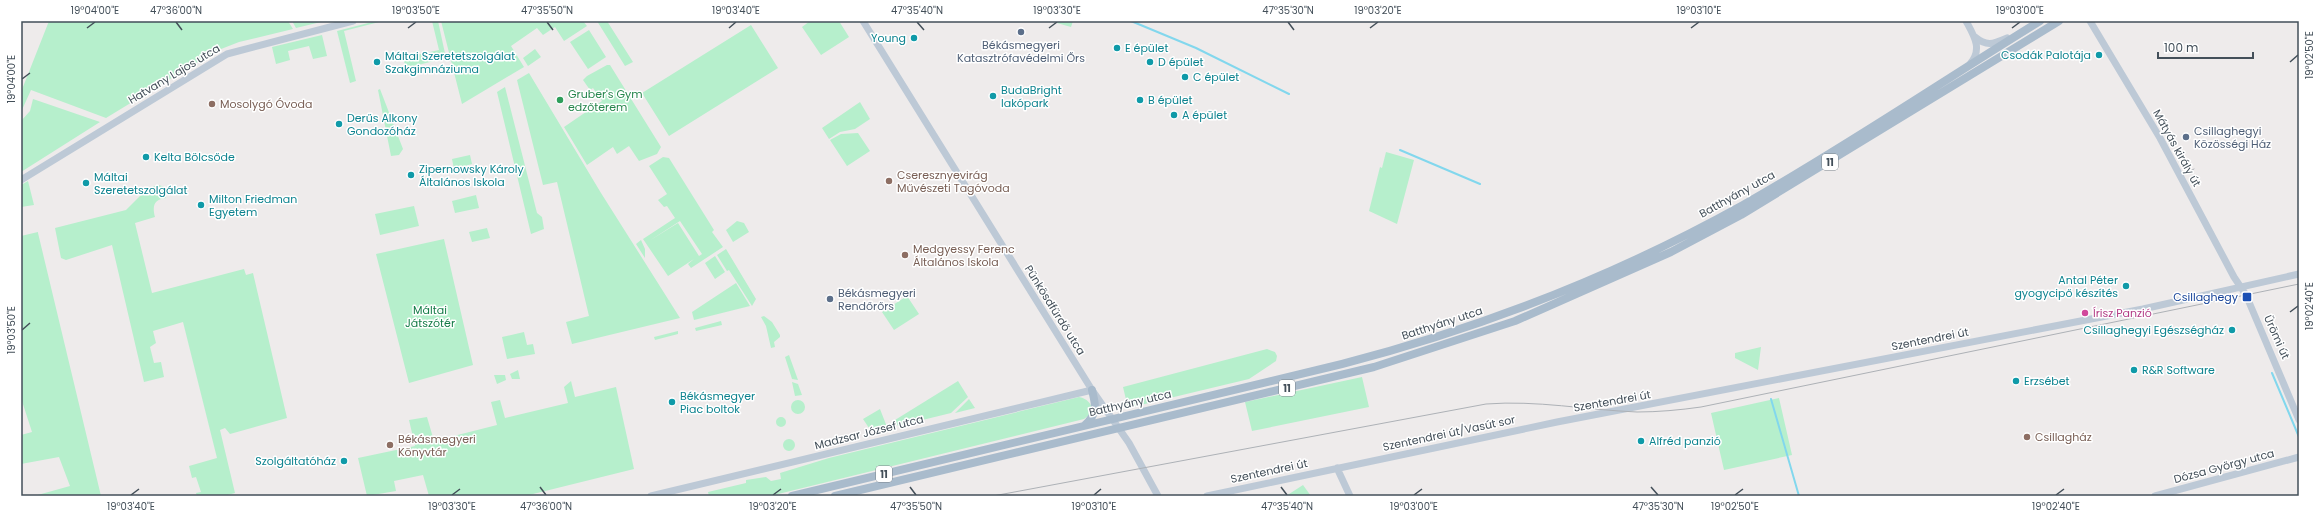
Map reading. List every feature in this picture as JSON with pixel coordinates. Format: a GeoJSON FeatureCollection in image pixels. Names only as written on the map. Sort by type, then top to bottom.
{"type":"FeatureCollection","features":[{"type":"Feature","properties":{"kind":"main road","name":"Batthyány utca"},"geometry":{"type":"LineString","coordinates":[[792,496],[1377,355],[1468,326],[1542,299],[1656,250],[1742,205],[2040,21]]}},
{"type":"Feature","properties":{"kind":"main road","name":"Batthyány utca"},"geometry":{"type":"LineString","coordinates":[[835,496],[1385,364],[1514,321],[1567,300],[1671,252],[1741,215],[2058,21]]}},
{"type":"Feature","properties":{"kind":"main road"},"geometry":{"type":"LineString","coordinates":[[1085,425],[1096,412],[1092,390]]}},
{"type":"Feature","properties":{"kind":"street","name":"Hatvany Lajos utca"},"geometry":{"type":"LineString","coordinates":[[21,180],[227,54],[353,21]]}},
{"type":"Feature","properties":{"kind":"street","name":"Pünkösdfürdő utca"},"geometry":{"type":"LineString","coordinates":[[863,21],[1092,390],[1119,427],[1142,463],[1158,496]]}},
{"type":"Feature","properties":{"kind":"street"},"geometry":{"type":"LineString","coordinates":[[1966,21],[1975,37],[1978,51],[1966,68]]}},
{"type":"Feature","properties":{"kind":"street","name":"Mátyás király út"},"geometry":{"type":"LineString","coordinates":[[2090,21],[2160,138],[2240,288]]}},
{"type":"Feature","properties":{"kind":"street"},"geometry":{"type":"LineString","coordinates":[[1975,37],[1986,45],[1991,45],[2015,36]]}},
{"type":"Feature","properties":{"kind":"street","name":"Szentendrei út"},"geometry":{"type":"LineString","coordinates":[[1565,421],[2127,312],[2299,274]]}},
{"type":"Feature","properties":{"kind":"street","name":"Ürömi út"},"geometry":{"type":"LineString","coordinates":[[2240,288],[2246,296],[2279,370],[2299,420]]}},
{"type":"Feature","properties":{"kind":"street","name":"Madzsar József utca"},"geometry":{"type":"LineString","coordinates":[[651,496],[1092,390]]}},
{"type":"Feature","properties":{"kind":"street","name":"Szentendrei út/Vasút sor"},"geometry":{"type":"LineString","coordinates":[[1337,468],[1565,421]]}},
{"type":"Feature","properties":{"kind":"street","name":"Dózsa György utca"},"geometry":{"type":"LineString","coordinates":[[2155,496],[2299,458]]}},
{"type":"Feature","properties":{"kind":"street"},"geometry":{"type":"LineString","coordinates":[[1337,468],[1350,496]]}},
{"type":"Feature","properties":{"kind":"street","name":"Szentendrei út"},"geometry":{"type":"LineString","coordinates":[[1207,496],[1337,468]]}},
{"type":"Feature","properties":{"kind":"street"},"geometry":{"type":"LineString","coordinates":[[1150,496],[1153,488]]}},
{"type":"Feature","properties":{"kind":"green space"},"geometry":{"type":"Polygon","coordinates":[[[49,21],[288,21],[293,29],[239,42],[216,51],[106,118],[31,90],[21,112],[21,92],[49,21]]]}},
{"type":"Feature","properties":{"kind":"green space"},"geometry":{"type":"Polygon","coordinates":[[[292,21],[325,21],[296,28],[292,21]]]}},
{"type":"Feature","properties":{"kind":"green space"},"geometry":{"type":"Polygon","coordinates":[[[376,21],[383,21],[344,31],[356,81],[350,83],[337,31],[376,21]]]}},
{"type":"Feature","properties":{"kind":"green space"},"geometry":{"type":"Polygon","coordinates":[[[432,21],[438,21],[446,58],[406,68],[403,58],[439,50],[432,21]]]}},
{"type":"Feature","properties":{"kind":"green space"},"geometry":{"type":"Polygon","coordinates":[[[441,21],[583,21],[587,26],[564,41],[555,27],[543,35],[537,28],[511,46],[524,67],[462,104],[441,21]]]}},
{"type":"Feature","properties":{"kind":"green space"},"geometry":{"type":"Polygon","coordinates":[[[597,21],[607,21],[633,62],[625,66],[597,21]]]}},
{"type":"Feature","properties":{"kind":"green space"},"geometry":{"type":"Polygon","coordinates":[[[810,21],[839,21],[849,37],[821,55],[802,27],[810,21]]]}},
{"type":"Feature","properties":{"kind":"green space"},"geometry":{"type":"Polygon","coordinates":[[[1050,21],[1073,21],[1071,27],[1050,21]]]}},
{"type":"Feature","properties":{"kind":"green space"},"geometry":{"type":"Polygon","coordinates":[[[751,25],[778,68],[669,136],[642,93],[751,25]]]}},
{"type":"Feature","properties":{"kind":"green space"},"geometry":{"type":"Polygon","coordinates":[[[589,30],[606,57],[588,69],[570,42],[589,30]]]}},
{"type":"Feature","properties":{"kind":"green space"},"geometry":{"type":"Polygon","coordinates":[[[322,35],[327,56],[313,59],[309,46],[288,51],[290,60],[276,64],[272,47],[322,35]]]}},
{"type":"Feature","properties":{"kind":"green space"},"geometry":{"type":"Polygon","coordinates":[[[535,49],[541,57],[528,66],[523,58],[535,49]]]}},
{"type":"Feature","properties":{"kind":"green space"},"geometry":{"type":"Polygon","coordinates":[[[607,65],[610,65],[661,147],[657,154],[639,161],[629,146],[617,154],[613,147],[587,165],[564,127],[602,101],[593,88],[590,90],[583,80],[587,76],[607,65]]]}},
{"type":"Feature","properties":{"kind":"green space"},"geometry":{"type":"Polygon","coordinates":[[[529,73],[601,193],[680,318],[572,344],[566,322],[589,316],[557,182],[543,185],[517,80],[529,73]]]}},
{"type":"Feature","properties":{"kind":"green space"},"geometry":{"type":"Polygon","coordinates":[[[505,87],[537,213],[542,217],[544,229],[531,234],[497,92],[505,87]]]}},
{"type":"Feature","properties":{"kind":"green space"},"geometry":{"type":"Polygon","coordinates":[[[380,89],[403,149],[399,155],[391,156],[378,90],[380,89]]]}},
{"type":"Feature","properties":{"kind":"green space"},"geometry":{"type":"Polygon","coordinates":[[[33,99],[100,122],[21,172],[21,121],[30,111],[33,99]]]}},
{"type":"Feature","properties":{"kind":"green space"},"geometry":{"type":"Polygon","coordinates":[[[860,102],[870,119],[855,129],[840,132],[829,139],[822,128],[860,102]]]}},
{"type":"Feature","properties":{"kind":"green space"},"geometry":{"type":"Polygon","coordinates":[[[858,133],[870,151],[847,166],[830,140],[841,134],[858,133]]]}},
{"type":"Feature","properties":{"kind":"green space"},"geometry":{"type":"Polygon","coordinates":[[[1386,152],[1414,160],[1397,224],[1369,211],[1380,167],[1382,168],[1386,152]]]}},
{"type":"Feature","properties":{"kind":"green space"},"geometry":{"type":"Polygon","coordinates":[[[470,155],[472,164],[454,169],[452,159],[470,155]]]}},
{"type":"Feature","properties":{"kind":"green space"},"geometry":{"type":"Polygon","coordinates":[[[663,157],[669,158],[714,230],[712,232],[723,247],[691,268],[688,264],[694,259],[668,276],[643,239],[675,218],[667,206],[664,207],[658,200],[667,194],[649,166],[663,157]],[[680,221],[649,241],[678,223],[699,256],[702,254],[680,221]]]}},
{"type":"Feature","properties":{"kind":"green space"},"geometry":{"type":"Polygon","coordinates":[[[28,181],[34,205],[21,207],[21,185],[28,181]]]}},
{"type":"Feature","properties":{"kind":"green space"},"geometry":{"type":"Polygon","coordinates":[[[159,185],[164,187],[166,198],[156,202],[154,206],[155,217],[135,223],[152,293],[244,269],[246,275],[253,273],[287,418],[230,434],[225,428],[220,430],[235,493],[224,496],[197,496],[196,493],[201,492],[196,477],[192,478],[189,466],[217,458],[183,322],[153,331],[156,343],[150,347],[154,363],[161,362],[164,377],[144,382],[112,245],[66,260],[61,258],[55,228],[126,210],[148,188],[159,185]]]}},
{"type":"Feature","properties":{"kind":"green space"},"geometry":{"type":"Polygon","coordinates":[[[476,195],[479,208],[455,213],[452,201],[476,195]]]}},
{"type":"Feature","properties":{"kind":"green space"},"geometry":{"type":"Polygon","coordinates":[[[414,206],[419,226],[380,235],[375,214],[414,206]]]}},
{"type":"Feature","properties":{"kind":"green space"},"geometry":{"type":"Polygon","coordinates":[[[737,221],[744,223],[749,232],[733,242],[726,230],[737,221]]]}},
{"type":"Feature","properties":{"kind":"green space"},"geometry":{"type":"Polygon","coordinates":[[[487,228],[490,238],[472,242],[469,232],[487,228]]]}},
{"type":"Feature","properties":{"kind":"green space"},"geometry":{"type":"Polygon","coordinates":[[[38,232],[101,496],[34,496],[70,486],[59,457],[21,464],[21,435],[32,432],[21,398],[21,236],[38,232]]]}},
{"type":"Feature","properties":{"kind":"green space","name":"Máltai Játszótér"},"geometry":{"type":"Polygon","coordinates":[[[444,239],[473,365],[409,383],[376,254],[444,239]]]}},
{"type":"Feature","properties":{"kind":"green space"},"geometry":{"type":"Polygon","coordinates":[[[641,240],[645,249],[645,258],[636,244],[641,240]]]}},
{"type":"Feature","properties":{"kind":"green space"},"geometry":{"type":"Polygon","coordinates":[[[726,249],[756,299],[752,306],[729,270],[727,271],[717,255],[726,249]]]}},
{"type":"Feature","properties":{"kind":"green space"},"geometry":{"type":"Polygon","coordinates":[[[715,256],[725,272],[715,279],[705,263],[715,256]]]}},
{"type":"Feature","properties":{"kind":"green space"},"geometry":{"type":"Polygon","coordinates":[[[736,283],[750,306],[694,320],[692,312],[736,283]]]}},
{"type":"Feature","properties":{"kind":"green space"},"geometry":{"type":"Polygon","coordinates":[[[907,296],[919,314],[894,330],[882,312],[907,296]]]}},
{"type":"Feature","properties":{"kind":"green space"},"geometry":{"type":"Polygon","coordinates":[[[764,316],[772,322],[780,335],[780,337],[774,342],[775,347],[771,348],[766,326],[761,317],[764,316]]]}},
{"type":"Feature","properties":{"kind":"green space"},"geometry":{"type":"Polygon","coordinates":[[[721,321],[722,325],[696,331],[695,328],[721,321]]]}},
{"type":"Feature","properties":{"kind":"green space"},"geometry":{"type":"Polygon","coordinates":[[[678,331],[678,334],[655,340],[654,337],[678,331]]]}},
{"type":"Feature","properties":{"kind":"green space"},"geometry":{"type":"Polygon","coordinates":[[[524,332],[527,345],[533,344],[535,354],[507,359],[502,337],[524,332]]]}},
{"type":"Feature","properties":{"kind":"green space"},"geometry":{"type":"Polygon","coordinates":[[[1761,347],[1758,370],[1735,358],[1735,353],[1761,347]]]}},
{"type":"Feature","properties":{"kind":"green space"},"geometry":{"type":"Polygon","coordinates":[[[1267,349],[1275,352],[1277,356],[1276,361],[1249,379],[1128,408],[1123,387],[1267,349]]]}},
{"type":"Feature","properties":{"kind":"green space"},"geometry":{"type":"Polygon","coordinates":[[[789,355],[798,380],[792,379],[785,357],[789,355]]]}},
{"type":"Feature","properties":{"kind":"green space"},"geometry":{"type":"Polygon","coordinates":[[[518,370],[520,379],[512,379],[510,374],[518,370]]]}},
{"type":"Feature","properties":{"kind":"green space"},"geometry":{"type":"Polygon","coordinates":[[[494,375],[505,375],[506,380],[497,384],[494,375]]]}},
{"type":"Feature","properties":{"kind":"green space"},"geometry":{"type":"Polygon","coordinates":[[[1362,377],[1369,407],[1252,431],[1245,402],[1362,377]]]}},
{"type":"Feature","properties":{"kind":"green space"},"geometry":{"type":"Polygon","coordinates":[[[571,381],[575,397],[616,387],[634,469],[525,496],[429,496],[423,475],[394,481],[396,491],[367,496],[358,458],[415,446],[409,420],[427,417],[434,441],[497,425],[491,402],[500,400],[505,418],[568,403],[564,387],[571,381]]]}},
{"type":"Feature","properties":{"kind":"green space"},"geometry":{"type":"Polygon","coordinates":[[[958,381],[968,397],[951,413],[898,426],[895,420],[958,381]]]}},
{"type":"Feature","properties":{"kind":"green space"},"geometry":{"type":"Polygon","coordinates":[[[792,382],[798,384],[802,395],[795,396],[792,382]]]}},
{"type":"Feature","properties":{"kind":"green space"},"geometry":{"type":"Polygon","coordinates":[[[1079,397],[1089,402],[1093,412],[1084,419],[770,496],[709,496],[708,492],[746,483],[746,480],[766,477],[771,481],[781,479],[780,473],[829,458],[1079,397]]]}},
{"type":"Feature","properties":{"kind":"green space"},"geometry":{"type":"Polygon","coordinates":[[[1779,398],[1792,455],[1724,470],[1711,413],[1779,398]]]}},
{"type":"Feature","properties":{"kind":"green space"},"geometry":{"type":"Polygon","coordinates":[[[969,399],[975,408],[955,413],[969,399]]]}},
{"type":"Feature","properties":{"kind":"green space"},"geometry":{"type":"Polygon","coordinates":[[[795,400],[801,400],[805,404],[805,410],[801,414],[795,414],[791,410],[791,404],[795,400]]]}},
{"type":"Feature","properties":{"kind":"green space"},"geometry":{"type":"Polygon","coordinates":[[[880,409],[887,427],[871,431],[863,419],[880,409]]]}},
{"type":"Feature","properties":{"kind":"green space"},"geometry":{"type":"Polygon","coordinates":[[[779,417],[783,417],[785,418],[785,426],[779,427],[776,424],[776,420],[779,417]]]}},
{"type":"Feature","properties":{"kind":"green space"},"geometry":{"type":"Polygon","coordinates":[[[791,439],[794,440],[794,450],[787,451],[784,450],[783,443],[784,440],[791,439]]]}},
{"type":"Feature","properties":{"kind":"green space"},"geometry":{"type":"Polygon","coordinates":[[[1303,485],[1311,496],[1286,496],[1303,485]]]}},
{"type":"Feature","properties":{"kind":"waterway"},"geometry":{"type":"LineString","coordinates":[[1131,21],[1196,48],[1289,94]]}},
{"type":"Feature","properties":{"kind":"waterway"},"geometry":{"type":"LineString","coordinates":[[1400,150],[1480,184]]}},
{"type":"Feature","properties":{"kind":"waterway"},"geometry":{"type":"LineString","coordinates":[[2272,373],[2299,437]]}},
{"type":"Feature","properties":{"kind":"waterway"},"geometry":{"type":"LineString","coordinates":[[1771,399],[1799,496]]}},
{"type":"Feature","properties":{"kind":"tram line"},"geometry":{"type":"LineString","coordinates":[[2190,171],[2194,169]]}},
{"type":"Feature","properties":{"kind":"tram line"},"geometry":{"type":"LineString","coordinates":[[993,496],[1486,404],[1543,404],[1637,412],[1669,411],[1701,407],[2299,284]]}},
{"type":"Feature","properties":{"kind":"place","name":"Békásmegyeri Katasztrófavédelmi Őrs"},"geometry":{"type":"Point","coordinates":[1021,32]}},
{"type":"Feature","properties":{"kind":"place","name":"Young"},"geometry":{"type":"Point","coordinates":[914,38]}},
{"type":"Feature","properties":{"kind":"place","name":"E épület"},"geometry":{"type":"Point","coordinates":[1117,48]}},
{"type":"Feature","properties":{"kind":"place","name":"Csodák Palotája"},"geometry":{"type":"Point","coordinates":[2099,55]}},
{"type":"Feature","properties":{"kind":"place","name":"Máltai Szeretetszolgálat Szakgimnáziuma"},"geometry":{"type":"Point","coordinates":[377,62]}},
{"type":"Feature","properties":{"kind":"place","name":"D épület"},"geometry":{"type":"Point","coordinates":[1150,62]}},
{"type":"Feature","properties":{"kind":"place","name":"C épület"},"geometry":{"type":"Point","coordinates":[1185,77]}},
{"type":"Feature","properties":{"kind":"place","name":"BudaBright lakópark"},"geometry":{"type":"Point","coordinates":[993,96]}},
{"type":"Feature","properties":{"kind":"place","name":"Gruber's Gym edzőterem"},"geometry":{"type":"Point","coordinates":[560,100]}},
{"type":"Feature","properties":{"kind":"place","name":"B épület"},"geometry":{"type":"Point","coordinates":[1140,100]}},
{"type":"Feature","properties":{"kind":"place","name":"Mosolygó Óvoda"},"geometry":{"type":"Point","coordinates":[212,104]}},
{"type":"Feature","properties":{"kind":"place","name":"A épület"},"geometry":{"type":"Point","coordinates":[1174,115]}},
{"type":"Feature","properties":{"kind":"place","name":"Derűs Alkony Gondozóház"},"geometry":{"type":"Point","coordinates":[339,124]}},
{"type":"Feature","properties":{"kind":"place","name":"Csillaghegyi Közösségi Ház"},"geometry":{"type":"Point","coordinates":[2186,137]}},
{"type":"Feature","properties":{"kind":"place","name":"Kelta Bölcsőde"},"geometry":{"type":"Point","coordinates":[146,157]}},
{"type":"Feature","properties":{"kind":"place","name":"Zipernowsky Károly Általános Iskola"},"geometry":{"type":"Point","coordinates":[411,175]}},
{"type":"Feature","properties":{"kind":"place","name":"Cseresznyevirág Művészeti Tagóvoda"},"geometry":{"type":"Point","coordinates":[889,181]}},
{"type":"Feature","properties":{"kind":"place","name":"Máltai Szeretetszolgálat"},"geometry":{"type":"Point","coordinates":[86,183]}},
{"type":"Feature","properties":{"kind":"place","name":"Milton Friedman Egyetem"},"geometry":{"type":"Point","coordinates":[201,205]}},
{"type":"Feature","properties":{"kind":"place","name":"Medgyessy Ferenc Általános Iskola"},"geometry":{"type":"Point","coordinates":[905,255]}},
{"type":"Feature","properties":{"kind":"place","name":"Antal Péter gyogycipő készítés"},"geometry":{"type":"Point","coordinates":[2126,286]}},
{"type":"Feature","properties":{"kind":"place","name":"Csillaghegy"},"geometry":{"type":"Point","coordinates":[2247,297]}},
{"type":"Feature","properties":{"kind":"place","name":"Békásmegyeri Rendőrőrs"},"geometry":{"type":"Point","coordinates":[830,299]}},
{"type":"Feature","properties":{"kind":"place","name":"Írisz Panzió"},"geometry":{"type":"Point","coordinates":[2085,313]}},
{"type":"Feature","properties":{"kind":"place","name":"Csillaghegyi Egészségház"},"geometry":{"type":"Point","coordinates":[2232,330]}},
{"type":"Feature","properties":{"kind":"place","name":"R&R Software"},"geometry":{"type":"Point","coordinates":[2134,370]}},
{"type":"Feature","properties":{"kind":"place","name":"Erzsébet"},"geometry":{"type":"Point","coordinates":[2016,381]}},
{"type":"Feature","properties":{"kind":"place","name":"Békásmegyer Piac boltok"},"geometry":{"type":"Point","coordinates":[672,402]}},
{"type":"Feature","properties":{"kind":"place","name":"Csillagház"},"geometry":{"type":"Point","coordinates":[2027,437]}},
{"type":"Feature","properties":{"kind":"place","name":"Alfréd panzió"},"geometry":{"type":"Point","coordinates":[1641,441]}},
{"type":"Feature","properties":{"kind":"place","name":"Békásmegyeri Könyvtár"},"geometry":{"type":"Point","coordinates":[390,445]}},
{"type":"Feature","properties":{"kind":"place","name":"Szolgáltatóház"},"geometry":{"type":"Point","coordinates":[344,461]}}]}
